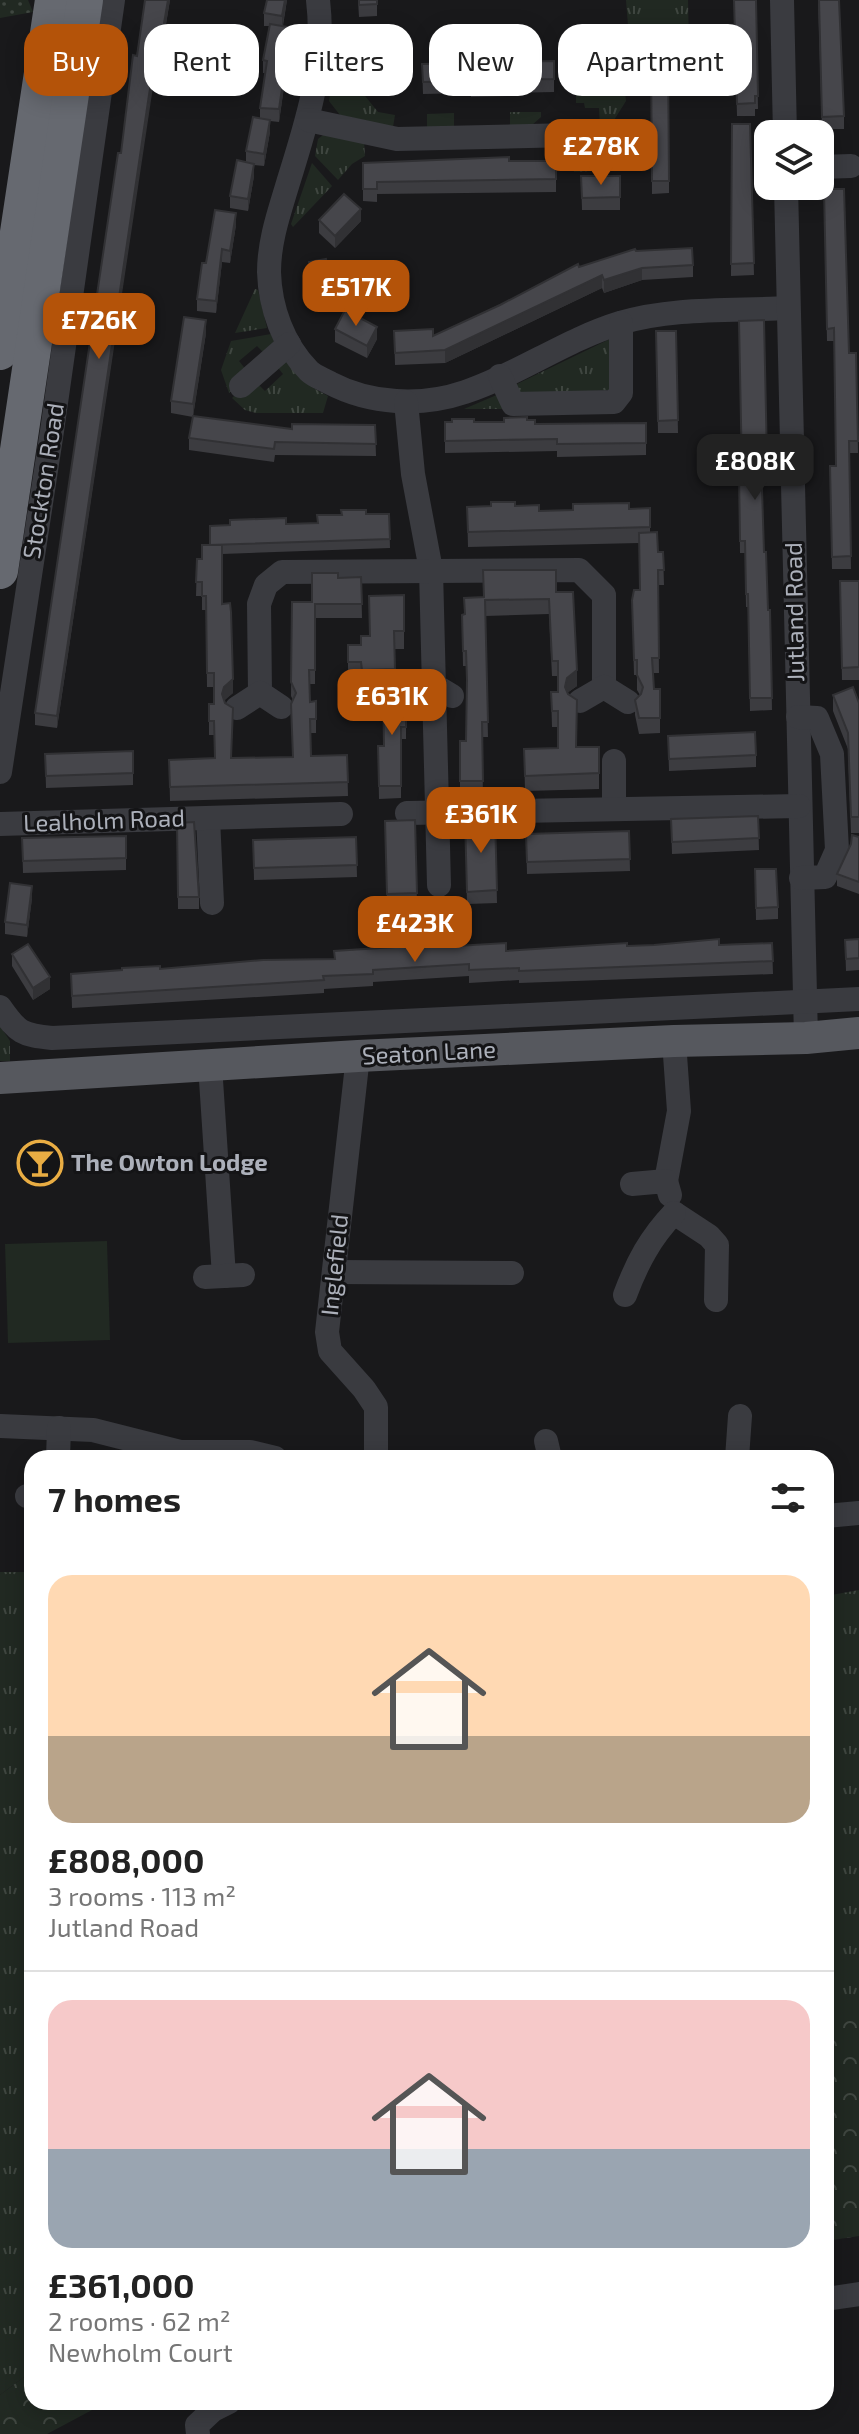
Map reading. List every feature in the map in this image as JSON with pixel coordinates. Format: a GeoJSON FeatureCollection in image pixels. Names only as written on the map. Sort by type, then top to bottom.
{"type":"FeatureCollection","features":[{"type":"Feature","properties":{"kind":"highway"},"geometry":{"type":"LineString","coordinates":[[0,352],[53,0]]}},
{"type":"Feature","properties":{"kind":"highway","name":"Stockton Road"},"geometry":{"type":"LineString","coordinates":[[0,571],[91,17]]}},
{"type":"Feature","properties":{"kind":"main road","name":"Seaton Lane"},"geometry":{"type":"LineString","coordinates":[[0,1078],[358,1056],[806,1038],[859,1033]]}},
{"type":"Feature","properties":{"kind":"street","name":"Stockton Road"},"geometry":{"type":"LineString","coordinates":[[0,772],[52,431],[91,17],[113,0]]}},
{"type":"Feature","properties":{"kind":"street"},"geometry":{"type":"LineString","coordinates":[[318,0],[321,45],[316,88],[272,237],[269,267],[277,319],[289,344],[310,372],[338,387],[374,399],[406,402],[465,392],[588,334],[646,316],[788,308]]}},
{"type":"Feature","properties":{"kind":"street"},"geometry":{"type":"LineString","coordinates":[[782,0],[785,120]]}},
{"type":"Feature","properties":{"kind":"street"},"geometry":{"type":"LineString","coordinates":[[308,120],[397,139],[572,135]]}},
{"type":"Feature","properties":{"kind":"street"},"geometry":{"type":"LineString","coordinates":[[834,167],[851,166]]}},
{"type":"Feature","properties":{"kind":"street","name":"Jutland Road"},"geometry":{"type":"LineString","coordinates":[[786,200],[806,1038]]}},
{"type":"Feature","properties":{"kind":"street"},"geometry":{"type":"LineString","coordinates":[[500,376],[513,404],[614,402],[621,393],[621,323]]}},
{"type":"Feature","properties":{"kind":"street"},"geometry":{"type":"LineString","coordinates":[[241,386],[289,344]]}},
{"type":"Feature","properties":{"kind":"street"},"geometry":{"type":"LineString","coordinates":[[406,402],[413,474],[431,570],[439,885]]}},
{"type":"Feature","properties":{"kind":"street"},"geometry":{"type":"LineString","coordinates":[[260,693],[259,604],[266,585],[282,572],[579,570],[604,595],[604,687]]}},
{"type":"Feature","properties":{"kind":"street"},"geometry":{"type":"LineString","coordinates":[[580,701],[604,687]]}},
{"type":"Feature","properties":{"kind":"street"},"geometry":{"type":"LineString","coordinates":[[604,687],[628,702]]}},
{"type":"Feature","properties":{"kind":"street"},"geometry":{"type":"LineString","coordinates":[[260,693],[281,707]]}},
{"type":"Feature","properties":{"kind":"street"},"geometry":{"type":"LineString","coordinates":[[237,708],[260,693]]}},
{"type":"Feature","properties":{"kind":"street"},"geometry":{"type":"LineString","coordinates":[[798,717],[817,718],[832,754],[837,850],[825,877],[801,878]]}},
{"type":"Feature","properties":{"kind":"street"},"geometry":{"type":"LineString","coordinates":[[614,761],[614,809]]}},
{"type":"Feature","properties":{"kind":"street"},"geometry":{"type":"LineString","coordinates":[[517,811],[799,806]]}},
{"type":"Feature","properties":{"kind":"street"},"geometry":{"type":"LineString","coordinates":[[407,813],[467,812]]}},
{"type":"Feature","properties":{"kind":"street","name":"Lealholm Road"},"geometry":{"type":"LineString","coordinates":[[0,824],[341,814]]}},
{"type":"Feature","properties":{"kind":"street","name":"Lealholm Road"},"geometry":{"type":"LineString","coordinates":[[208,818],[212,903]]}},
{"type":"Feature","properties":{"kind":"street","name":"Seaton Lane"},"geometry":{"type":"LineString","coordinates":[[7,1017],[25,1036],[52,1038],[859,999]]}},
{"type":"Feature","properties":{"kind":"street"},"geometry":{"type":"LineString","coordinates":[[102,1035],[107,1072]]}},
{"type":"Feature","properties":{"kind":"street"},"geometry":{"type":"LineString","coordinates":[[674,1041],[679,1111],[666,1181],[674,1213],[709,1236],[717,1245],[716,1300]]}},
{"type":"Feature","properties":{"kind":"street","name":"Inglefield"},"geometry":{"type":"LineString","coordinates":[[358,1056],[327,1332],[330,1351],[376,1407],[376,1450]]}},
{"type":"Feature","properties":{"kind":"street"},"geometry":{"type":"LineString","coordinates":[[210,1065],[224,1276]]}},
{"type":"Feature","properties":{"kind":"street"},"geometry":{"type":"LineString","coordinates":[[632,1184],[666,1181]]}},
{"type":"Feature","properties":{"kind":"street"},"geometry":{"type":"LineString","coordinates":[[625,1295],[638,1261],[654,1233],[674,1213]]}},
{"type":"Feature","properties":{"kind":"street"},"geometry":{"type":"LineString","coordinates":[[334,1272],[454,1284],[512,1273]]}},
{"type":"Feature","properties":{"kind":"street"},"geometry":{"type":"LineString","coordinates":[[738,1450],[740,1416]]}},
{"type":"Feature","properties":{"kind":"street"},"geometry":{"type":"LineString","coordinates":[[0,1426],[116,1434],[173,1450]]}},
{"type":"Feature","properties":{"kind":"street"},"geometry":{"type":"LineString","coordinates":[[58,1450],[59,1428]]}},
{"type":"Feature","properties":{"kind":"street"},"geometry":{"type":"LineString","coordinates":[[834,1515],[859,1513]]}},
{"type":"Feature","properties":{"kind":"street"},"geometry":{"type":"LineString","coordinates":[[834,2298],[859,2294]]}},
{"type":"Feature","properties":{"kind":"street"},"geometry":{"type":"LineString","coordinates":[[198,2434],[197,2425],[213,2410]]}},
{"type":"Feature","properties":{"kind":"green space"},"geometry":{"type":"Polygon","coordinates":[[[0,0],[28,0],[33,12],[0,18],[0,0]]]}},
{"type":"Feature","properties":{"kind":"green space"},"geometry":{"type":"Polygon","coordinates":[[[626,0],[688,0],[688,24],[628,24],[626,0]]]}},
{"type":"Feature","properties":{"kind":"green space"},"geometry":{"type":"Polygon","coordinates":[[[330,96],[365,96],[378,112],[395,115],[393,127],[340,115],[329,101],[330,96]]]}},
{"type":"Feature","properties":{"kind":"green space"},"geometry":{"type":"Polygon","coordinates":[[[576,96],[625,96],[626,101],[609,128],[600,128],[599,108],[585,108],[584,103],[576,103],[576,96]]]}},
{"type":"Feature","properties":{"kind":"green space"},"geometry":{"type":"Polygon","coordinates":[[[510,112],[541,112],[541,117],[532,125],[510,125],[510,112]]]}},
{"type":"Feature","properties":{"kind":"green space"},"geometry":{"type":"Polygon","coordinates":[[[454,113],[454,127],[427,127],[427,114],[454,113]]]}},
{"type":"Feature","properties":{"kind":"green space"},"geometry":{"type":"Polygon","coordinates":[[[609,130],[627,158],[627,169],[574,172],[573,161],[586,160],[586,155],[600,154],[600,131],[609,130]]]}},
{"type":"Feature","properties":{"kind":"green space"},"geometry":{"type":"Polygon","coordinates":[[[323,135],[364,141],[365,156],[352,164],[338,180],[315,156],[318,139],[323,135]]]}},
{"type":"Feature","properties":{"kind":"green space"},"geometry":{"type":"Polygon","coordinates":[[[312,163],[332,186],[293,227],[291,224],[312,163]]]}},
{"type":"Feature","properties":{"kind":"green space"},"geometry":{"type":"Polygon","coordinates":[[[255,289],[258,290],[267,328],[235,333],[255,289]]]}},
{"type":"Feature","properties":{"kind":"green space"},"geometry":{"type":"Polygon","coordinates":[[[271,334],[275,344],[266,355],[257,346],[239,361],[247,371],[229,393],[221,370],[231,341],[271,334]]]}},
{"type":"Feature","properties":{"kind":"green space"},"geometry":{"type":"Polygon","coordinates":[[[614,337],[615,390],[520,394],[515,385],[614,337]]]}},
{"type":"Feature","properties":{"kind":"green space"},"geometry":{"type":"Polygon","coordinates":[[[287,361],[315,389],[328,396],[323,413],[256,413],[245,410],[232,398],[243,387],[256,382],[265,391],[283,374],[275,364],[287,361]]]}},
{"type":"Feature","properties":{"kind":"green space"},"geometry":{"type":"Polygon","coordinates":[[[499,394],[511,409],[464,409],[499,394]]]}},
{"type":"Feature","properties":{"kind":"green space"},"geometry":{"type":"Polygon","coordinates":[[[0,1026],[10,1041],[10,1061],[0,1061],[0,1026]]]}},
{"type":"Feature","properties":{"kind":"green space"},"geometry":{"type":"Polygon","coordinates":[[[107,1241],[110,1340],[8,1343],[5,1244],[107,1241]]]}},
{"type":"Feature","properties":{"kind":"green space"},"geometry":{"type":"Polygon","coordinates":[[[0,1572],[24,1572],[24,2377],[0,2395],[0,1572]]]}},
{"type":"Feature","properties":{"kind":"green space"},"geometry":{"type":"Polygon","coordinates":[[[859,1590],[859,2014],[834,2014],[834,1595],[859,1590]]]}},
{"type":"Feature","properties":{"kind":"green space"},"geometry":{"type":"Polygon","coordinates":[[[834,2014],[859,2014],[859,2236],[834,2240],[834,2014]]]}},
{"type":"Feature","properties":{"kind":"green space"},"geometry":{"type":"Polygon","coordinates":[[[24,2377],[24,2410],[92,2410],[47,2434],[0,2434],[0,2395],[24,2377]]]}},
{"type":"Feature","properties":{"kind":"building"},"geometry":{"type":"Polygon","coordinates":[[[145,0],[168,0],[164,24],[144,24],[144,96],[149,96],[57,716],[35,713],[118,153],[121,153],[133,55],[137,56],[145,0]]]}},
{"type":"Feature","properties":{"kind":"building"},"geometry":{"type":"Polygon","coordinates":[[[267,0],[285,0],[282,16],[264,13],[267,0]]]}},
{"type":"Feature","properties":{"kind":"building"},"geometry":{"type":"Polygon","coordinates":[[[359,0],[377,0],[377,4],[359,5],[359,0]]]}},
{"type":"Feature","properties":{"kind":"building"},"geometry":{"type":"Polygon","coordinates":[[[734,0],[756,0],[758,96],[755,96],[755,103],[737,104],[737,96],[752,96],[752,24],[735,24],[734,0]]]}},
{"type":"Feature","properties":{"kind":"building"},"geometry":{"type":"Polygon","coordinates":[[[819,0],[839,0],[844,116],[822,117],[819,0]]]}},
{"type":"Feature","properties":{"kind":"building"},"geometry":{"type":"Polygon","coordinates":[[[270,24],[275,25],[275,96],[281,96],[279,109],[260,108],[267,61],[263,60],[270,24]]]}},
{"type":"Feature","properties":{"kind":"building"},"geometry":{"type":"Polygon","coordinates":[[[542,61],[554,61],[554,79],[542,79],[542,61]]]}},
{"type":"Feature","properties":{"kind":"building"},"geometry":{"type":"Polygon","coordinates":[[[422,64],[429,64],[429,82],[423,82],[422,64]]]}},
{"type":"Feature","properties":{"kind":"building"},"geometry":{"type":"Polygon","coordinates":[[[651,96],[668,96],[669,181],[652,181],[651,96]]]}},
{"type":"Feature","properties":{"kind":"building"},"geometry":{"type":"Polygon","coordinates":[[[253,117],[270,120],[264,154],[246,151],[253,117]]]}},
{"type":"Feature","properties":{"kind":"building"},"geometry":{"type":"Polygon","coordinates":[[[732,124],[750,124],[754,263],[731,264],[732,124]]]}},
{"type":"Feature","properties":{"kind":"building"},"geometry":{"type":"Polygon","coordinates":[[[509,157],[509,161],[556,161],[556,179],[377,182],[377,189],[363,189],[363,163],[509,157]]]}},
{"type":"Feature","properties":{"kind":"building"},"geometry":{"type":"Polygon","coordinates":[[[237,160],[254,164],[248,199],[230,196],[237,160]]]}},
{"type":"Feature","properties":{"kind":"building"},"geometry":{"type":"Polygon","coordinates":[[[581,176],[620,176],[620,197],[582,198],[581,176]]]}},
{"type":"Feature","properties":{"kind":"building"},"geometry":{"type":"Polygon","coordinates":[[[834,189],[844,189],[849,353],[856,353],[858,441],[849,441],[851,556],[832,557],[830,466],[836,466],[834,328],[827,329],[824,200],[834,200],[834,189]]]}},
{"type":"Feature","properties":{"kind":"building"},"geometry":{"type":"Polygon","coordinates":[[[344,194],[361,209],[335,236],[319,220],[344,194]]]}},
{"type":"Feature","properties":{"kind":"building"},"geometry":{"type":"Polygon","coordinates":[[[215,210],[236,213],[230,251],[222,249],[216,301],[197,299],[215,210]]]}},
{"type":"Feature","properties":{"kind":"building"},"geometry":{"type":"Polygon","coordinates":[[[692,248],[693,265],[642,268],[604,280],[602,275],[445,350],[395,353],[394,331],[433,329],[433,336],[578,264],[579,267],[635,249],[692,248]]]}},
{"type":"Feature","properties":{"kind":"building"},"geometry":{"type":"Polygon","coordinates":[[[326,259],[332,294],[315,297],[309,262],[326,259]]]}},
{"type":"Feature","properties":{"kind":"building"},"geometry":{"type":"Polygon","coordinates":[[[345,310],[377,327],[367,346],[335,329],[345,310]]]}},
{"type":"Feature","properties":{"kind":"building"},"geometry":{"type":"Polygon","coordinates":[[[184,317],[206,320],[193,404],[171,401],[184,317]]]}},
{"type":"Feature","properties":{"kind":"building"},"geometry":{"type":"Polygon","coordinates":[[[764,320],[767,460],[762,461],[762,489],[772,698],[750,698],[745,541],[740,541],[739,321],[764,320]]]}},
{"type":"Feature","properties":{"kind":"building"},"geometry":{"type":"Polygon","coordinates":[[[656,331],[676,331],[678,420],[658,421],[656,331]]]}},
{"type":"Feature","properties":{"kind":"building"},"geometry":{"type":"Polygon","coordinates":[[[193,416],[292,429],[292,424],[375,425],[376,444],[275,442],[274,449],[189,438],[193,416]]]}},
{"type":"Feature","properties":{"kind":"building"},"geometry":{"type":"Polygon","coordinates":[[[527,417],[527,420],[535,420],[535,424],[646,423],[646,443],[557,444],[557,439],[445,441],[445,422],[452,422],[452,419],[504,422],[504,418],[527,417]]]}},
{"type":"Feature","properties":{"kind":"building"},"geometry":{"type":"Polygon","coordinates":[[[491,502],[515,502],[515,506],[539,505],[539,511],[573,510],[573,504],[629,503],[629,509],[650,508],[650,527],[468,532],[467,507],[491,506],[491,502]]]}},
{"type":"Feature","properties":{"kind":"building"},"geometry":{"type":"Polygon","coordinates":[[[341,510],[389,514],[390,539],[210,545],[210,526],[230,525],[230,520],[286,518],[286,524],[318,523],[317,515],[342,515],[341,510]]]}},
{"type":"Feature","properties":{"kind":"building"},"geometry":{"type":"Polygon","coordinates":[[[657,532],[658,552],[663,552],[664,570],[658,570],[659,658],[652,658],[654,689],[660,689],[660,718],[639,718],[635,700],[643,687],[637,675],[637,660],[634,660],[632,600],[634,590],[640,590],[639,533],[657,532]]]}},
{"type":"Feature","properties":{"kind":"building"},"geometry":{"type":"Polygon","coordinates":[[[202,545],[222,545],[222,604],[230,603],[233,679],[224,687],[222,694],[225,703],[233,708],[231,758],[293,757],[291,704],[296,693],[291,682],[292,602],[312,602],[312,573],[338,573],[338,578],[361,577],[362,604],[315,604],[315,670],[309,670],[310,702],[316,701],[316,719],[310,719],[311,756],[347,755],[348,782],[170,787],[169,760],[215,758],[214,721],[209,721],[209,704],[214,704],[214,673],[207,673],[206,596],[202,596],[202,582],[196,582],[197,559],[202,559],[202,545]]]}},
{"type":"Feature","properties":{"kind":"building"},"geometry":{"type":"Polygon","coordinates":[[[483,570],[556,570],[556,592],[573,592],[577,670],[567,678],[565,687],[568,694],[577,700],[576,747],[599,747],[599,773],[525,776],[524,749],[558,748],[558,711],[552,711],[551,692],[558,692],[558,661],[552,661],[549,599],[485,600],[488,722],[482,722],[483,781],[460,781],[460,741],[466,741],[467,680],[462,615],[465,614],[464,598],[484,597],[483,570]]]}},
{"type":"Feature","properties":{"kind":"building"},"geometry":{"type":"Polygon","coordinates":[[[840,581],[859,581],[859,667],[842,668],[840,581]]]}},
{"type":"Feature","properties":{"kind":"building"},"geometry":{"type":"Polygon","coordinates":[[[404,595],[404,631],[394,631],[395,669],[362,670],[361,662],[348,662],[348,645],[361,645],[361,636],[370,636],[369,596],[404,595]]]}},
{"type":"Feature","properties":{"kind":"building"},"geometry":{"type":"Polygon","coordinates":[[[383,684],[397,684],[399,692],[406,698],[406,727],[401,727],[401,786],[379,786],[378,746],[384,746],[383,684]]]}},
{"type":"Feature","properties":{"kind":"building"},"geometry":{"type":"Polygon","coordinates":[[[853,687],[859,703],[859,817],[851,817],[848,733],[833,695],[853,687]]]}},
{"type":"Feature","properties":{"kind":"building"},"geometry":{"type":"Polygon","coordinates":[[[755,732],[756,755],[669,759],[668,736],[755,732]]]}},
{"type":"Feature","properties":{"kind":"building"},"geometry":{"type":"Polygon","coordinates":[[[133,751],[133,773],[46,776],[45,754],[133,751]]]}},
{"type":"Feature","properties":{"kind":"building"},"geometry":{"type":"Polygon","coordinates":[[[758,816],[759,838],[672,842],[671,819],[758,816]]]}},
{"type":"Feature","properties":{"kind":"building"},"geometry":{"type":"Polygon","coordinates":[[[465,818],[495,818],[497,890],[467,892],[465,818]]]}},
{"type":"Feature","properties":{"kind":"building"},"geometry":{"type":"Polygon","coordinates":[[[415,820],[417,893],[387,894],[385,821],[415,820]]]}},
{"type":"Feature","properties":{"kind":"building"},"geometry":{"type":"Polygon","coordinates":[[[194,822],[199,897],[178,897],[177,823],[194,822]]]}},
{"type":"Feature","properties":{"kind":"building"},"geometry":{"type":"Polygon","coordinates":[[[629,831],[630,859],[527,862],[526,834],[629,831]]]}},
{"type":"Feature","properties":{"kind":"building"},"geometry":{"type":"Polygon","coordinates":[[[852,835],[859,837],[859,882],[837,874],[852,835]]]}},
{"type":"Feature","properties":{"kind":"building"},"geometry":{"type":"Polygon","coordinates":[[[126,836],[126,858],[23,861],[22,838],[126,836]]]}},
{"type":"Feature","properties":{"kind":"building"},"geometry":{"type":"Polygon","coordinates":[[[356,837],[357,865],[254,868],[253,840],[356,837]]]}},
{"type":"Feature","properties":{"kind":"building"},"geometry":{"type":"Polygon","coordinates":[[[755,869],[776,869],[778,907],[756,908],[755,869]]]}},
{"type":"Feature","properties":{"kind":"building"},"geometry":{"type":"Polygon","coordinates":[[[10,883],[32,886],[27,925],[5,922],[10,883]]]}},
{"type":"Feature","properties":{"kind":"building"},"geometry":{"type":"Polygon","coordinates":[[[719,939],[719,945],[772,943],[773,961],[519,971],[519,968],[469,970],[469,964],[373,970],[373,974],[323,976],[324,980],[72,996],[71,974],[122,968],[160,966],[160,969],[263,960],[335,959],[334,951],[456,943],[456,946],[506,943],[506,951],[719,939]]]}},
{"type":"Feature","properties":{"kind":"building"},"geometry":{"type":"Polygon","coordinates":[[[859,939],[859,958],[846,959],[845,940],[859,939]]]}},
{"type":"Feature","properties":{"kind":"building"},"geometry":{"type":"Polygon","coordinates":[[[28,944],[50,977],[33,988],[12,954],[28,944]]]}},
{"type":"Feature","properties":{"kind":"place","name":"The Owton Lodge"},"geometry":{"type":"Point","coordinates":[40,1163]}}]}
